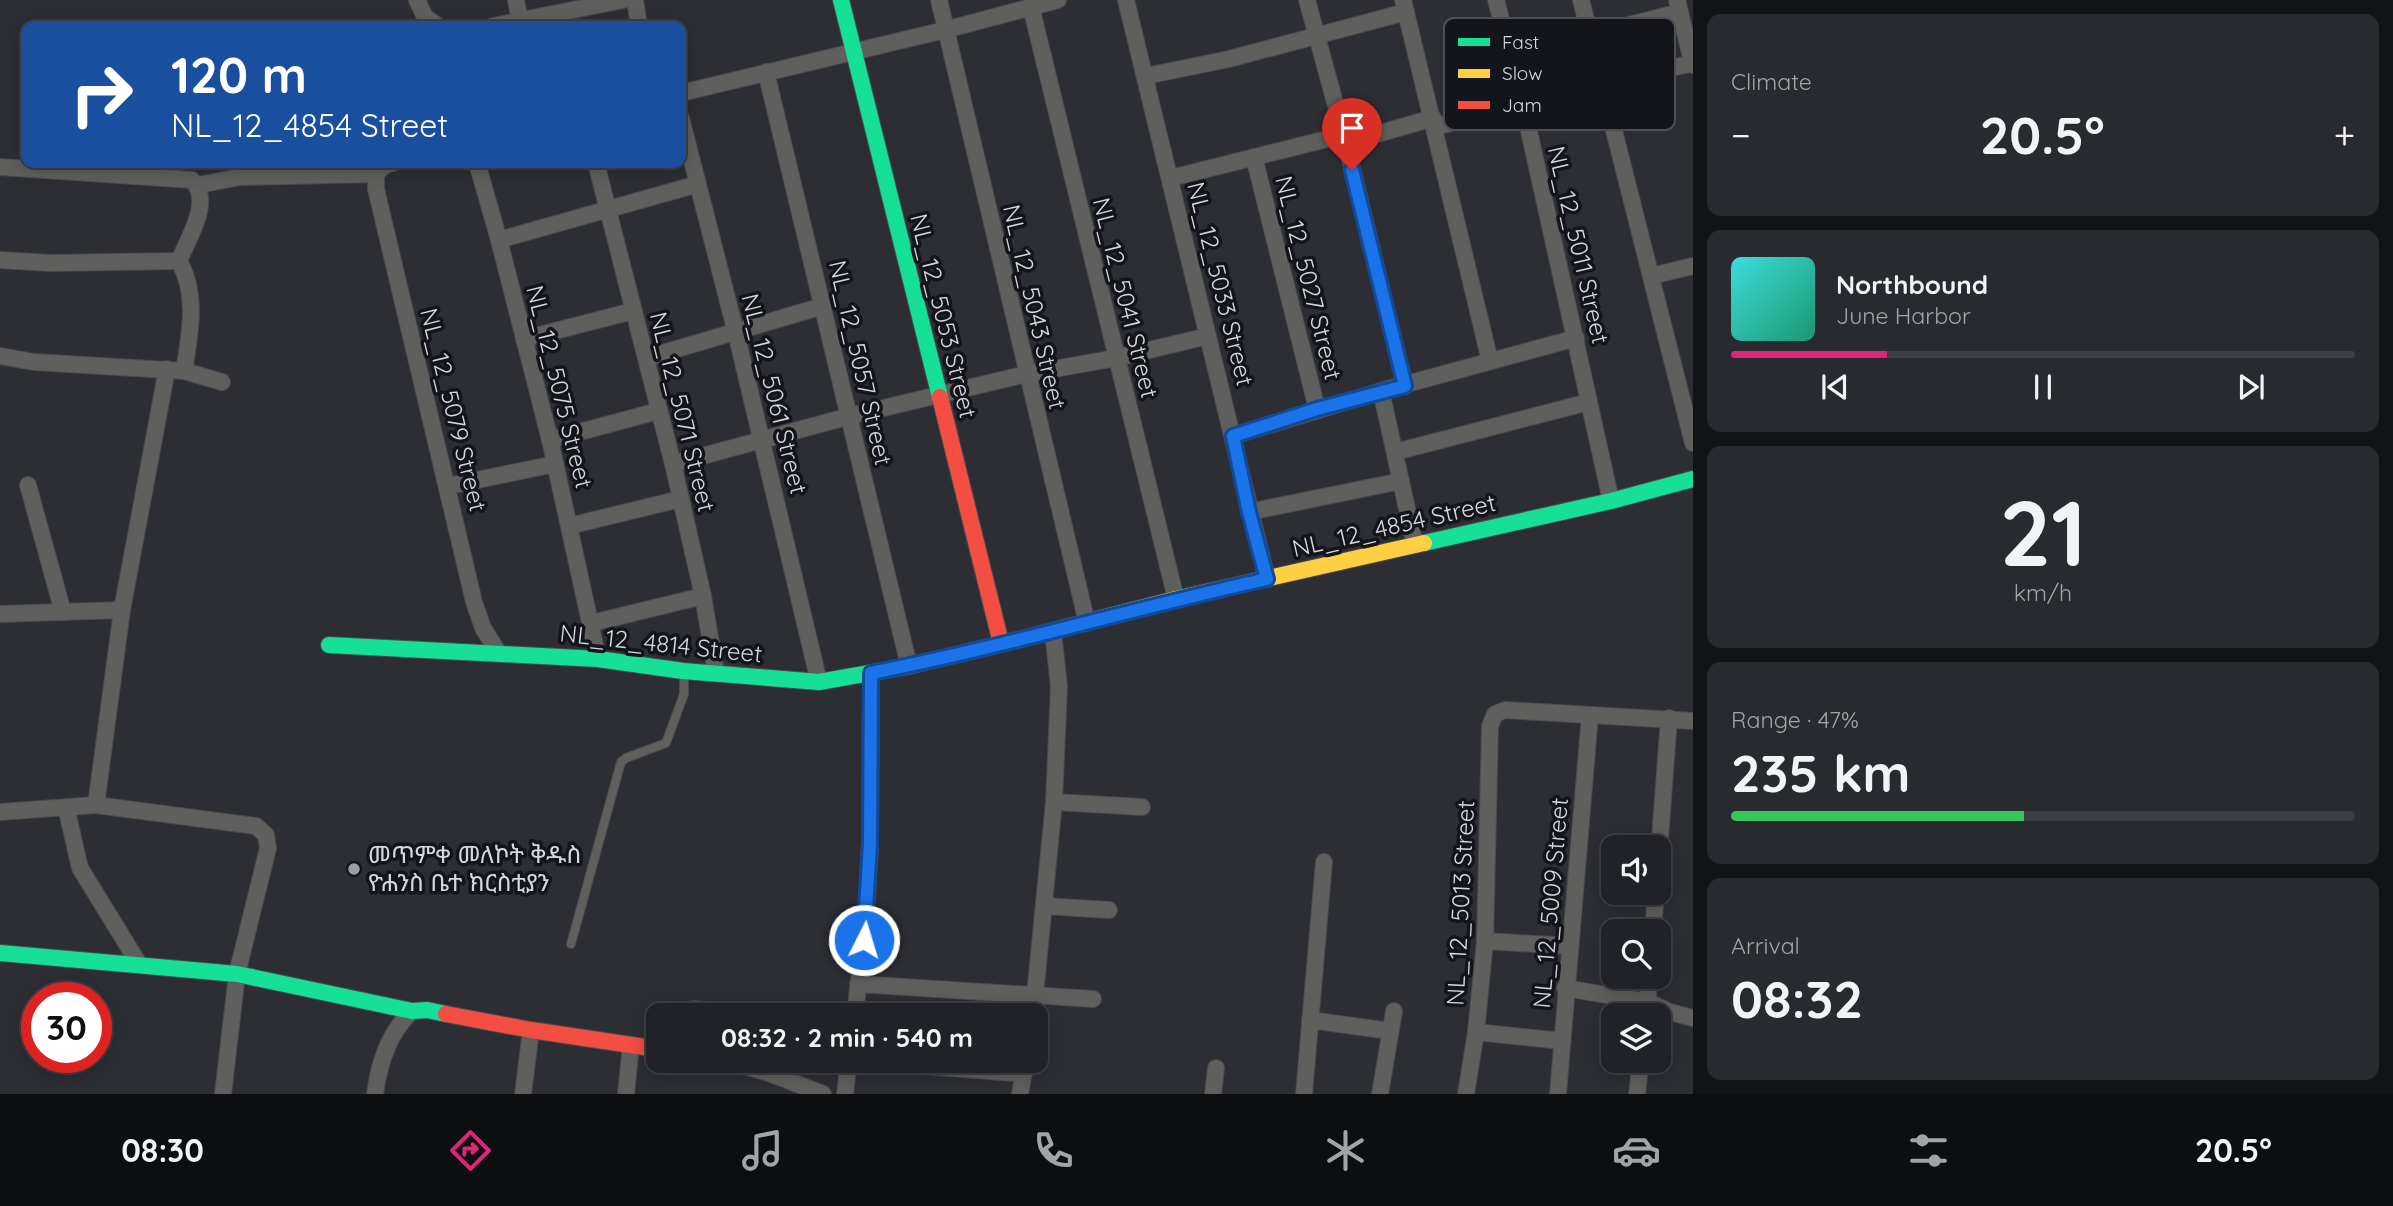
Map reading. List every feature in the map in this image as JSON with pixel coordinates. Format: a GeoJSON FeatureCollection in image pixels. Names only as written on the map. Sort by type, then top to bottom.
{"type":"FeatureCollection","features":[{"type":"Feature","properties":{"kind":"street"},"geometry":{"type":"LineString","coordinates":[[417,0],[425,17],[431,21]]}},
{"type":"Feature","properties":{"kind":"street"},"geometry":{"type":"LineString","coordinates":[[516,0],[520,21],[623,0]]}},
{"type":"Feature","properties":{"kind":"street"},"geometry":{"type":"LineString","coordinates":[[635,0],[638,21]]}},
{"type":"Feature","properties":{"kind":"street","name":"NL_12_5053 Street"},"geometry":{"type":"LineString","coordinates":[[841,0],[1001,643]]}},
{"type":"Feature","properties":{"kind":"street","name":"NL_12_5043 Street"},"geometry":{"type":"LineString","coordinates":[[939,0],[1087,623]]}},
{"type":"Feature","properties":{"kind":"street"},"geometry":{"type":"LineString","coordinates":[[686,92],[1058,0]]}},
{"type":"Feature","properties":{"kind":"street","name":"NL_12_5033 Street"},"geometry":{"type":"LineString","coordinates":[[1126,0],[1267,579]]}},
{"type":"Feature","properties":{"kind":"street"},"geometry":{"type":"LineString","coordinates":[[1307,0],[1405,386]]}},
{"type":"Feature","properties":{"kind":"street","name":"NL_12_5011 Street"},"geometry":{"type":"LineString","coordinates":[[1496,0],[1501,18]]}},
{"type":"Feature","properties":{"kind":"street"},"geometry":{"type":"LineString","coordinates":[[1581,0],[1586,18]]}},
{"type":"Feature","properties":{"kind":"street"},"geometry":{"type":"LineString","coordinates":[[1146,76],[1229,59],[1316,36],[1404,6],[1490,361]]}},
{"type":"Feature","properties":{"kind":"street"},"geometry":{"type":"LineString","coordinates":[[1643,18],[1678,6],[1693,64],[1675,68]]}},
{"type":"Feature","properties":{"kind":"street","name":"NL_12_5041 Street"},"geometry":{"type":"LineString","coordinates":[[1031,7],[1176,599]]}},
{"type":"Feature","properties":{"kind":"street","name":"NL_12_5057 Street"},"geometry":{"type":"LineString","coordinates":[[766,72],[909,666]]}},
{"type":"Feature","properties":{"kind":"street"},"geometry":{"type":"LineString","coordinates":[[1171,178],[1254,157],[1444,121]]}},
{"type":"Feature","properties":{"kind":"street","name":"NL_12_5011 Street"},"geometry":{"type":"LineString","coordinates":[[1529,130],[1611,501]]}},
{"type":"Feature","properties":{"kind":"street"},"geometry":{"type":"LineString","coordinates":[[1614,130],[1693,443]]}},
{"type":"Feature","properties":{"kind":"street","name":"NL_12_5061 Street"},"geometry":{"type":"LineString","coordinates":[[686,137],[736,332],[819,682]]}},
{"type":"Feature","properties":{"kind":"street","name":"NL_12_5027 Street"},"geometry":{"type":"LineString","coordinates":[[1254,157],[1317,409]]}},
{"type":"Feature","properties":{"kind":"street"},"geometry":{"type":"LineString","coordinates":[[0,167],[192,180],[198,185],[201,195],[200,209],[179,261]]}},
{"type":"Feature","properties":{"kind":"street"},"geometry":{"type":"LineString","coordinates":[[198,185],[240,177],[376,174],[382,168]]}},
{"type":"Feature","properties":{"kind":"street","name":"NL_12_5075 Street"},"geometry":{"type":"LineString","coordinates":[[478,168],[550,440],[598,659]]}},
{"type":"Feature","properties":{"kind":"street","name":"NL_12_5071 Street"},"geometry":{"type":"LineString","coordinates":[[597,168],[673,464],[703,596],[716,673]]}},
{"type":"Feature","properties":{"kind":"street","name":"NL_12_5079 Street"},"geometry":{"type":"LineString","coordinates":[[376,174],[379,202],[474,602],[483,628],[498,652]]}},
{"type":"Feature","properties":{"kind":"street"},"geometry":{"type":"LineString","coordinates":[[499,240],[698,184]]}},
{"type":"Feature","properties":{"kind":"street"},"geometry":{"type":"LineString","coordinates":[[0,260],[50,263],[179,261]]}},
{"type":"Feature","properties":{"kind":"street"},"geometry":{"type":"LineString","coordinates":[[179,261],[186,274],[190,293],[191,320],[184,371]]}},
{"type":"Feature","properties":{"kind":"street"},"geometry":{"type":"LineString","coordinates":[[1651,276],[1693,266]]}},
{"type":"Feature","properties":{"kind":"street"},"geometry":{"type":"LineString","coordinates":[[646,358],[823,306]]}},
{"type":"Feature","properties":{"kind":"street"},"geometry":{"type":"LineString","coordinates":[[524,339],[633,311]]}},
{"type":"Feature","properties":{"kind":"street"},"geometry":{"type":"LineString","coordinates":[[673,464],[850,416],[1026,374],[1116,358],[1208,336]]}},
{"type":"Feature","properties":{"kind":"street"},"geometry":{"type":"LineString","coordinates":[[1233,436],[1317,409],[1576,338]]}},
{"type":"Feature","properties":{"kind":"street"},"geometry":{"type":"LineString","coordinates":[[0,356],[34,362],[184,371],[222,383]]}},
{"type":"Feature","properties":{"kind":"street"},"geometry":{"type":"LineString","coordinates":[[96,805],[122,610],[167,369]]}},
{"type":"Feature","properties":{"kind":"street"},"geometry":{"type":"LineString","coordinates":[[1381,391],[1415,545]]}},
{"type":"Feature","properties":{"kind":"street"},"geometry":{"type":"LineString","coordinates":[[1395,452],[1589,402]]}},
{"type":"Feature","properties":{"kind":"street"},"geometry":{"type":"LineString","coordinates":[[550,440],[658,411]]}},
{"type":"Feature","properties":{"kind":"street"},"geometry":{"type":"LineString","coordinates":[[448,486],[555,464]]}},
{"type":"Feature","properties":{"kind":"street","name":"NL_12_4854 Street"},"geometry":{"type":"LineString","coordinates":[[819,682],[909,666],[1176,599],[1611,501],[1693,479]]}},
{"type":"Feature","properties":{"kind":"street"},"geometry":{"type":"LineString","coordinates":[[1249,512],[1401,481]]}},
{"type":"Feature","properties":{"kind":"street"},"geometry":{"type":"LineString","coordinates":[[28,485],[63,612]]}},
{"type":"Feature","properties":{"kind":"street"},"geometry":{"type":"LineString","coordinates":[[569,526],[680,499]]}},
{"type":"Feature","properties":{"kind":"street"},"geometry":{"type":"LineString","coordinates":[[592,623],[703,596]]}},
{"type":"Feature","properties":{"kind":"street"},"geometry":{"type":"LineString","coordinates":[[0,614],[122,610]]}},
{"type":"Feature","properties":{"kind":"street"},"geometry":{"type":"LineString","coordinates":[[1035,1003],[1054,802],[1059,686],[1053,632]]}},
{"type":"Feature","properties":{"kind":"street","name":"NL_12_4814 Street"},"geometry":{"type":"LineString","coordinates":[[329,645],[598,659],[683,671],[819,682]]}},
{"type":"Feature","properties":{"kind":"street"},"geometry":{"type":"LineString","coordinates":[[856,1003],[866,918],[870,844],[871,673]]}},
{"type":"Feature","properties":{"kind":"street","name":"NL_12_5013 Street"},"geometry":{"type":"LineString","coordinates":[[1466,1094],[1476,1032],[1485,941],[1490,726],[1495,714],[1505,710],[1590,715]]}},
{"type":"Feature","properties":{"kind":"street"},"geometry":{"type":"LineString","coordinates":[[1590,715],[1693,721]]}},
{"type":"Feature","properties":{"kind":"street","name":"NL_12_5009 Street"},"geometry":{"type":"LineString","coordinates":[[1558,1094],[1590,715]]}},
{"type":"Feature","properties":{"kind":"street"},"geometry":{"type":"LineString","coordinates":[[1660,835],[1669,718]]}},
{"type":"Feature","properties":{"kind":"street"},"geometry":{"type":"LineString","coordinates":[[1054,802],[1142,807]]}},
{"type":"Feature","properties":{"kind":"street"},"geometry":{"type":"LineString","coordinates":[[0,812],[96,805],[256,826],[266,835],[268,848],[237,974],[223,1094]]}},
{"type":"Feature","properties":{"kind":"street"},"geometry":{"type":"LineString","coordinates":[[66,807],[80,868],[139,964]]}},
{"type":"Feature","properties":{"kind":"street"},"geometry":{"type":"LineString","coordinates":[[1304,1094],[1324,862]]}},
{"type":"Feature","properties":{"kind":"street"},"geometry":{"type":"LineString","coordinates":[[1045,906],[1109,910]]}},
{"type":"Feature","properties":{"kind":"street"},"geometry":{"type":"LineString","coordinates":[[1485,941],[1569,946]]}},
{"type":"Feature","properties":{"kind":"street"},"geometry":{"type":"LineString","coordinates":[[0,953],[237,974],[412,1011],[427,1010],[531,1030],[646,1047]]}},
{"type":"Feature","properties":{"kind":"street"},"geometry":{"type":"LineString","coordinates":[[858,984],[1093,999]]}},
{"type":"Feature","properties":{"kind":"street"},"geometry":{"type":"LineString","coordinates":[[1566,988],[1627,1003]]}},
{"type":"Feature","properties":{"kind":"street"},"geometry":{"type":"LineString","coordinates":[[374,1094],[385,1049],[400,1022],[412,1011]]}},
{"type":"Feature","properties":{"kind":"street"},"geometry":{"type":"LineString","coordinates":[[1380,1094],[1394,1011]]}},
{"type":"Feature","properties":{"kind":"street"},"geometry":{"type":"LineString","coordinates":[[1671,1012],[1693,1017]]}},
{"type":"Feature","properties":{"kind":"street"},"geometry":{"type":"LineString","coordinates":[[1310,1020],[1390,1031]]}},
{"type":"Feature","properties":{"kind":"street"},"geometry":{"type":"LineString","coordinates":[[523,1094],[531,1030]]}},
{"type":"Feature","properties":{"kind":"street"},"geometry":{"type":"LineString","coordinates":[[1476,1032],[1562,1041]]}},
{"type":"Feature","properties":{"kind":"street"},"geometry":{"type":"LineString","coordinates":[[626,1094],[631,1045]]}},
{"type":"Feature","properties":{"kind":"street"},"geometry":{"type":"LineString","coordinates":[[1213,1094],[1216,1068]]}},
{"type":"Feature","properties":{"kind":"street"},"geometry":{"type":"LineString","coordinates":[[769,1073],[823,1094]]}},
{"type":"Feature","properties":{"kind":"street"},"geometry":{"type":"LineString","coordinates":[[845,1094],[849,1073]]}},
{"type":"Feature","properties":{"kind":"street"},"geometry":{"type":"LineString","coordinates":[[1020,1094],[1024,1073]]}},
{"type":"Feature","properties":{"kind":"street"},"geometry":{"type":"LineString","coordinates":[[1637,1094],[1639,1073]]}},
{"type":"Feature","properties":{"kind":"lane"},"geometry":{"type":"LineString","coordinates":[[571,944],[621,762],[666,743],[684,694],[683,671]]}},
{"type":"Feature","properties":{"kind":"traffic: fast"},"geometry":{"type":"LineString","coordinates":[[841,0],[940,397]]}},
{"type":"Feature","properties":{"kind":"traffic: fast"},"geometry":{"type":"LineString","coordinates":[[1424,543],[1611,501],[1693,479]]}},
{"type":"Feature","properties":{"kind":"traffic: fast"},"geometry":{"type":"LineString","coordinates":[[329,645],[598,659],[683,671],[819,682],[909,666],[1013,641]]}},
{"type":"Feature","properties":{"kind":"traffic: fast"},"geometry":{"type":"LineString","coordinates":[[0,953],[237,974],[412,1011],[427,1010],[446,1014]]}},
{"type":"Feature","properties":{"kind":"traffic: slow"},"geometry":{"type":"LineString","coordinates":[[1013,641],[1176,599],[1424,543]]}},
{"type":"Feature","properties":{"kind":"traffic: jam"},"geometry":{"type":"LineString","coordinates":[[940,397],[1001,643]]}},
{"type":"Feature","properties":{"kind":"traffic: jam"},"geometry":{"type":"LineString","coordinates":[[446,1014],[646,1047]]}},
{"type":"Feature","properties":{"kind":"place","name":"መጥምቀ መለኮት ቅዱስ ዮሐንስ ቤተ ክርስቲያን"},"geometry":{"type":"Point","coordinates":[354,869]}},
{"type":"Feature","properties":{"kind":"route"},"geometry":{"type":"LineString","coordinates":[[864,940],[870,844],[871,673],[1053,632],[1176,599],[1267,579],[1233,436],[1317,409],[1405,386],[1352,170]]}}]}
